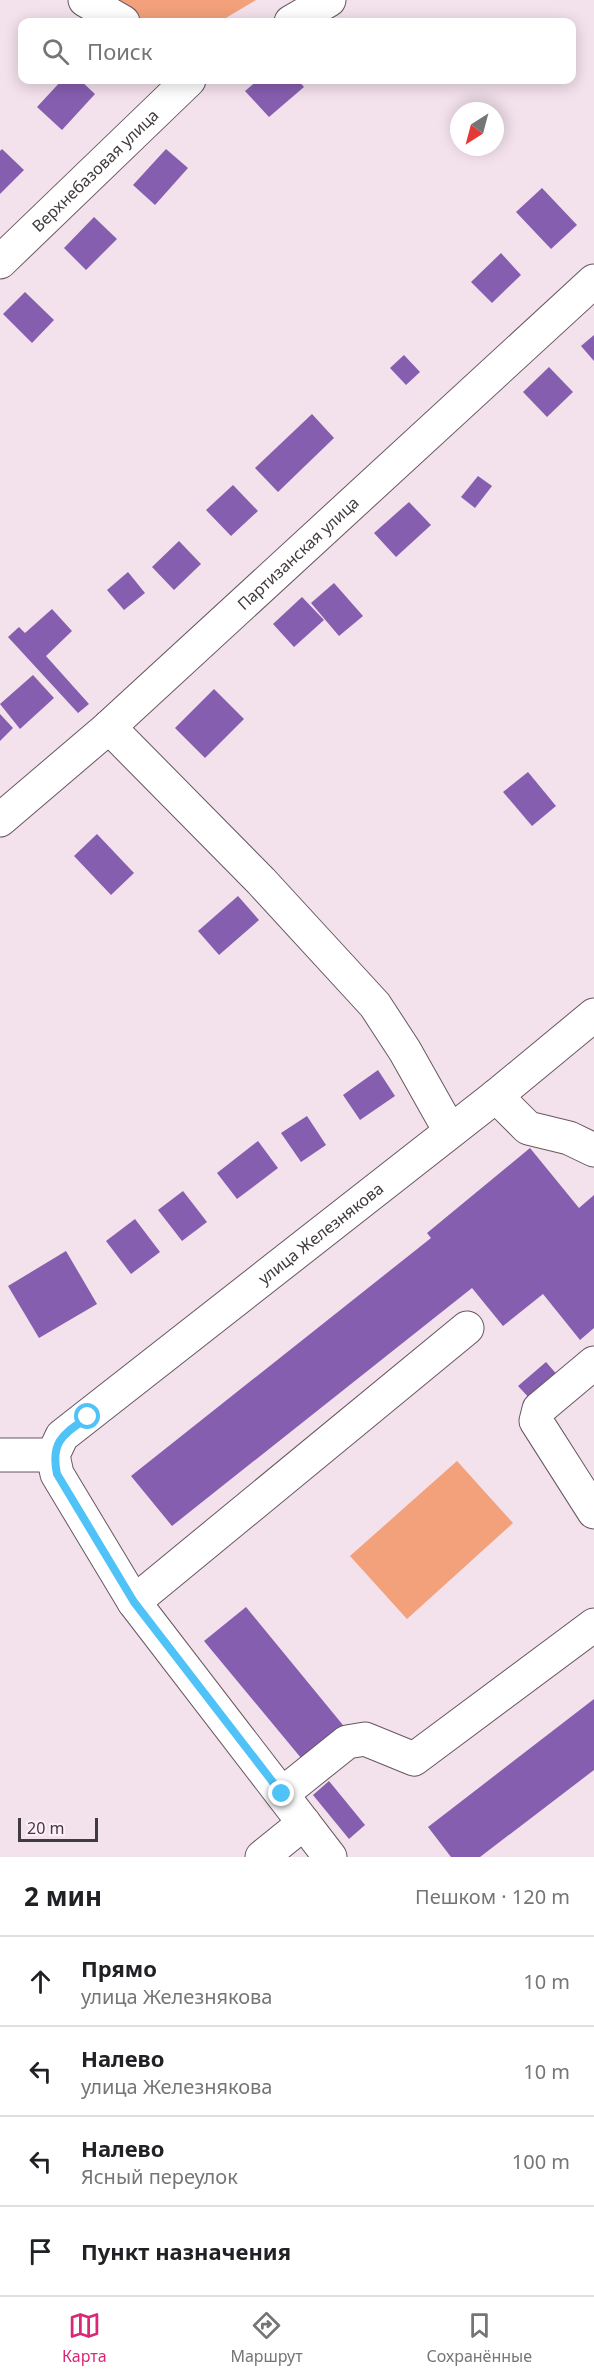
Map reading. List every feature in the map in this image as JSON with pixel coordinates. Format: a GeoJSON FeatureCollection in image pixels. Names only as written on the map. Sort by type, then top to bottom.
{"type":"FeatureCollection","features":[{"type":"Feature","properties":{"kind":"street"},"geometry":{"type":"LineString","coordinates":[[86,0],[116,18]]}},
{"type":"Feature","properties":{"kind":"street"},"geometry":{"type":"LineString","coordinates":[[298,18],[329,0]]}},
{"type":"Feature","properties":{"kind":"street","name":"Верхнебазовая улица"},"geometry":{"type":"LineString","coordinates":[[0,262],[185,84]]}},
{"type":"Feature","properties":{"kind":"street","name":"Партизанская улица"},"geometry":{"type":"LineString","coordinates":[[0,820],[109,727],[594,281]]}},
{"type":"Feature","properties":{"kind":"street"},"geometry":{"type":"LineString","coordinates":[[109,727],[261,882],[375,1005],[405,1051],[450,1131]]}},
{"type":"Feature","properties":{"kind":"street","name":"улица Железнякова"},"geometry":{"type":"LineString","coordinates":[[55,1465],[62,1436],[591,1023]]}},
{"type":"Feature","properties":{"kind":"street"},"geometry":{"type":"LineString","coordinates":[[496,1096],[528,1128],[569,1138],[594,1150]]}},
{"type":"Feature","properties":{"kind":"street"},"geometry":{"type":"LineString","coordinates":[[134,1602],[467,1328]]}},
{"type":"Feature","properties":{"kind":"street"},"geometry":{"type":"LineString","coordinates":[[594,1363],[539,1409],[536,1421],[594,1512]]}},
{"type":"Feature","properties":{"kind":"street"},"geometry":{"type":"LineString","coordinates":[[0,1455],[55,1465],[134,1602],[330,1857]]}},
{"type":"Feature","properties":{"kind":"street"},"geometry":{"type":"LineString","coordinates":[[282,1794],[346,1742],[365,1739],[414,1759],[594,1625]]}},
{"type":"Feature","properties":{"kind":"street"},"geometry":{"type":"LineString","coordinates":[[262,1857],[304,1822]]}},
{"type":"Feature","properties":{"kind":"shaded area"},"geometry":{"type":"Polygon","coordinates":[[[104,0],[256,0],[226,18],[133,18],[104,0]]]}},
{"type":"Feature","properties":{"kind":"shaded area"},"geometry":{"type":"Polygon","coordinates":[[[457,1461],[513,1523],[407,1619],[350,1556],[457,1461]]]}},
{"type":"Feature","properties":{"kind":"building"},"geometry":{"type":"Polygon","coordinates":[[[58,84],[84,84],[95,94],[62,130],[37,107],[58,84]]]}},
{"type":"Feature","properties":{"kind":"building"},"geometry":{"type":"Polygon","coordinates":[[[253,84],[301,84],[304,87],[269,117],[245,91],[253,84]]]}},
{"type":"Feature","properties":{"kind":"building"},"geometry":{"type":"Polygon","coordinates":[[[2,149],[24,170],[0,194],[0,151],[2,149]]]}},
{"type":"Feature","properties":{"kind":"building"},"geometry":{"type":"Polygon","coordinates":[[[166,149],[188,168],[155,205],[133,185],[166,149]]]}},
{"type":"Feature","properties":{"kind":"building"},"geometry":{"type":"Polygon","coordinates":[[[542,188],[577,225],[551,249],[516,212],[542,188]]]}},
{"type":"Feature","properties":{"kind":"building"},"geometry":{"type":"Polygon","coordinates":[[[94,217],[117,239],[86,270],[64,248],[94,217]]]}},
{"type":"Feature","properties":{"kind":"building"},"geometry":{"type":"Polygon","coordinates":[[[501,253],[521,275],[492,303],[471,282],[501,253]]]}},
{"type":"Feature","properties":{"kind":"building"},"geometry":{"type":"Polygon","coordinates":[[[25,292],[54,320],[32,343],[3,314],[25,292]]]}},
{"type":"Feature","properties":{"kind":"building"},"geometry":{"type":"Polygon","coordinates":[[[594,335],[594,361],[581,346],[594,335]]]}},
{"type":"Feature","properties":{"kind":"building"},"geometry":{"type":"Polygon","coordinates":[[[404,355],[420,372],[406,385],[390,368],[404,355]]]}},
{"type":"Feature","properties":{"kind":"building"},"geometry":{"type":"Polygon","coordinates":[[[549,367],[573,392],[547,417],[523,392],[549,367]]]}},
{"type":"Feature","properties":{"kind":"building"},"geometry":{"type":"Polygon","coordinates":[[[312,414],[334,438],[278,492],[255,468],[312,414]]]}},
{"type":"Feature","properties":{"kind":"building"},"geometry":{"type":"Polygon","coordinates":[[[478,476],[492,486],[475,508],[461,497],[478,476]]]}},
{"type":"Feature","properties":{"kind":"building"},"geometry":{"type":"Polygon","coordinates":[[[233,485],[258,511],[231,536],[206,510],[233,485]]]}},
{"type":"Feature","properties":{"kind":"building"},"geometry":{"type":"Polygon","coordinates":[[[409,502],[431,525],[396,557],[374,533],[409,502]]]}},
{"type":"Feature","properties":{"kind":"building"},"geometry":{"type":"Polygon","coordinates":[[[179,541],[201,564],[174,590],[152,567],[179,541]]]}},
{"type":"Feature","properties":{"kind":"building"},"geometry":{"type":"Polygon","coordinates":[[[128,572],[145,593],[124,610],[107,590],[128,572]]]}},
{"type":"Feature","properties":{"kind":"building"},"geometry":{"type":"Polygon","coordinates":[[[334,583],[363,616],[339,636],[311,603],[334,583]]]}},
{"type":"Feature","properties":{"kind":"building"},"geometry":{"type":"Polygon","coordinates":[[[302,597],[324,620],[294,647],[273,624],[302,597]]]}},
{"type":"Feature","properties":{"kind":"building"},"geometry":{"type":"Polygon","coordinates":[[[52,609],[72,631],[46,656],[89,704],[78,713],[8,637],[19,627],[25,633],[52,609]]]}},
{"type":"Feature","properties":{"kind":"building"},"geometry":{"type":"Polygon","coordinates":[[[33,675],[54,698],[20,729],[0,704],[33,675]]]}},
{"type":"Feature","properties":{"kind":"building"},"geometry":{"type":"Polygon","coordinates":[[[214,689],[244,719],[205,758],[175,728],[214,689]]]}},
{"type":"Feature","properties":{"kind":"building"},"geometry":{"type":"Polygon","coordinates":[[[0,714],[13,728],[0,741],[0,714]]]}},
{"type":"Feature","properties":{"kind":"building"},"geometry":{"type":"Polygon","coordinates":[[[528,772],[556,806],[532,826],[503,792],[528,772]]]}},
{"type":"Feature","properties":{"kind":"building"},"geometry":{"type":"Polygon","coordinates":[[[97,834],[134,873],[111,895],[74,856],[97,834]]]}},
{"type":"Feature","properties":{"kind":"building"},"geometry":{"type":"Polygon","coordinates":[[[238,896],[259,920],[219,955],[198,931],[238,896]]]}},
{"type":"Feature","properties":{"kind":"building"},"geometry":{"type":"Polygon","coordinates":[[[378,1070],[395,1096],[360,1120],[343,1095],[378,1070]]]}},
{"type":"Feature","properties":{"kind":"building"},"geometry":{"type":"Polygon","coordinates":[[[307,1116],[326,1145],[301,1162],[281,1133],[307,1116]]]}},
{"type":"Feature","properties":{"kind":"building"},"geometry":{"type":"Polygon","coordinates":[[[258,1141],[278,1168],[237,1199],[217,1173],[258,1141]]]}},
{"type":"Feature","properties":{"kind":"building"},"geometry":{"type":"Polygon","coordinates":[[[530,1148],[579,1208],[594,1195],[594,1328],[580,1340],[543,1294],[503,1326],[472,1288],[172,1526],[131,1476],[431,1238],[427,1233],[530,1148]]]}},
{"type":"Feature","properties":{"kind":"building"},"geometry":{"type":"Polygon","coordinates":[[[183,1191],[207,1222],[182,1241],[158,1210],[183,1191]]]}},
{"type":"Feature","properties":{"kind":"building"},"geometry":{"type":"Polygon","coordinates":[[[135,1219],[160,1252],[131,1274],[106,1241],[135,1219]]]}},
{"type":"Feature","properties":{"kind":"building"},"geometry":{"type":"Polygon","coordinates":[[[66,1251],[97,1304],[39,1338],[8,1286],[66,1251]]]}},
{"type":"Feature","properties":{"kind":"building"},"geometry":{"type":"Polygon","coordinates":[[[546,1362],[560,1378],[533,1402],[518,1386],[546,1362]]]}},
{"type":"Feature","properties":{"kind":"building"},"geometry":{"type":"Polygon","coordinates":[[[246,1607],[347,1730],[306,1764],[204,1641],[246,1607]]]}},
{"type":"Feature","properties":{"kind":"building"},"geometry":{"type":"Polygon","coordinates":[[[594,1699],[594,1770],[480,1857],[451,1857],[428,1827],[594,1699]]]}},
{"type":"Feature","properties":{"kind":"building"},"geometry":{"type":"Polygon","coordinates":[[[329,1781],[365,1825],[349,1839],[313,1795],[329,1781]]]}},
{"type":"Feature","properties":{"kind":"route"},"geometry":{"type":"LineString","coordinates":[[88,1417],[62,1436],[53,1455],[57,1474],[134,1602],[282,1794]]}}]}
